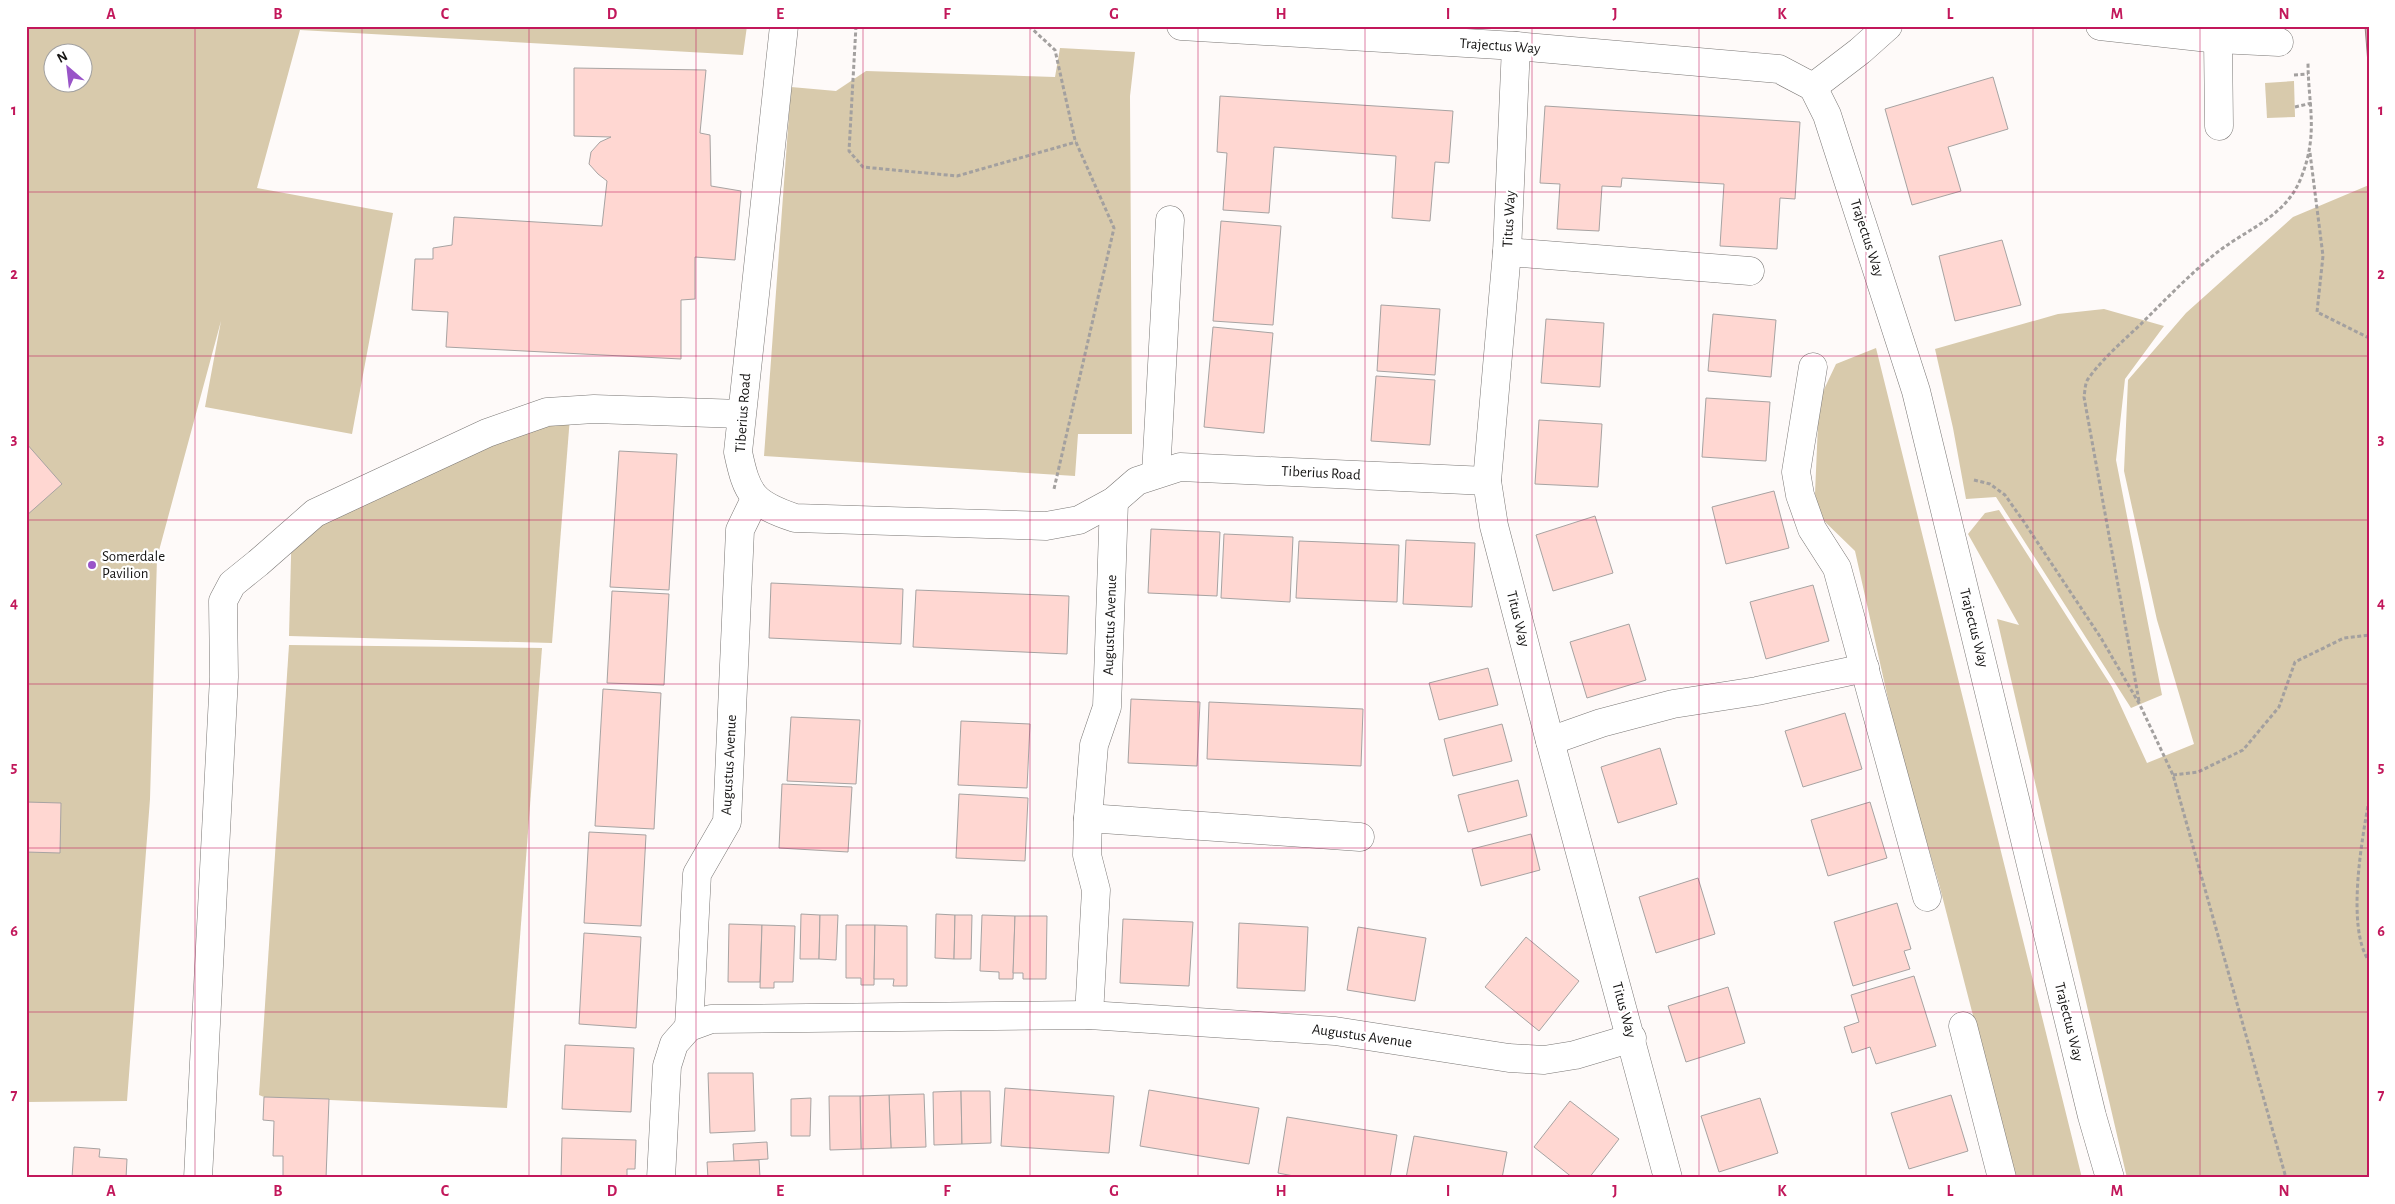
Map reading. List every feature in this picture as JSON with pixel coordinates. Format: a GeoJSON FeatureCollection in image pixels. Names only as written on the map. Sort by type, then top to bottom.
{"type":"FeatureCollection","features":[{"type":"Feature","properties":{"kind":"street","name":"Tiberius Road"},"geometry":{"type":"LineString","coordinates":[[784,26],[738,452],[743,475],[755,499],[767,509],[795,518],[1046,526],[1079,520],[1114,501],[1137,481],[1180,467],[1487,481]]}},
{"type":"Feature","properties":{"kind":"street","name":"Trajectus Way"},"geometry":{"type":"LineString","coordinates":[[1182,26],[1516,46],[1779,69],[1813,87],[1828,115],[1916,390],[2092,1116],[2110,1178]]}},
{"type":"Feature","properties":{"kind":"street"},"geometry":{"type":"LineString","coordinates":[[1813,87],[1860,51],[1888,26]]}},
{"type":"Feature","properties":{"kind":"street"},"geometry":{"type":"LineString","coordinates":[[2100,26],[2218,39],[2279,42]]}},
{"type":"Feature","properties":{"kind":"street"},"geometry":{"type":"LineString","coordinates":[[2218,39],[2219,126]]}},
{"type":"Feature","properties":{"kind":"street","name":"Titus Way"},"geometry":{"type":"LineString","coordinates":[[1516,46],[1507,252],[1487,481],[1494,526],[1668,1178]]}},
{"type":"Feature","properties":{"kind":"street"},"geometry":{"type":"LineString","coordinates":[[1156,474],[1170,220]]}},
{"type":"Feature","properties":{"kind":"street"},"geometry":{"type":"LineString","coordinates":[[1507,252],[1750,271]]}},
{"type":"Feature","properties":{"kind":"street"},"geometry":{"type":"LineString","coordinates":[[1813,366],[1796,472],[1800,494],[1812,529],[1837,568],[1928,897]]}},
{"type":"Feature","properties":{"kind":"street"},"geometry":{"type":"LineString","coordinates":[[198,1178],[224,677],[223,601],[232,584],[315,513],[487,433],[547,412],[594,409],[741,414]]}},
{"type":"Feature","properties":{"kind":"street","name":"Augustus Avenue"},"geometry":{"type":"LineString","coordinates":[[755,499],[740,530],[727,822],[697,874],[689,1027],[711,1019],[1089,1015],[1334,1031],[1509,1058],[1544,1060],[1575,1055],[1632,1038]]}},
{"type":"Feature","properties":{"kind":"street","name":"Augustus Avenue"},"geometry":{"type":"LineString","coordinates":[[1089,1015],[1096,890],[1088,855],[1088,818],[1094,745],[1107,707],[1114,501]]}},
{"type":"Feature","properties":{"kind":"street"},"geometry":{"type":"LineString","coordinates":[[1550,741],[1602,723],[1673,704],[1757,691],[1865,668]]}},
{"type":"Feature","properties":{"kind":"street"},"geometry":{"type":"LineString","coordinates":[[1088,818],[1360,837]]}},
{"type":"Feature","properties":{"kind":"street"},"geometry":{"type":"LineString","coordinates":[[1963,1026],[2002,1178]]}},
{"type":"Feature","properties":{"kind":"street"},"geometry":{"type":"LineString","coordinates":[[661,1178],[667,1066],[674,1044],[689,1027]]}},
{"type":"Feature","properties":{"kind":"path"},"geometry":{"type":"LineString","coordinates":[[856,26],[849,151],[863,167],[957,176],[1076,142]]}},
{"type":"Feature","properties":{"kind":"path"},"geometry":{"type":"LineString","coordinates":[[1029,26],[1055,50],[1076,142],[1114,228],[1046,526]]}},
{"type":"Feature","properties":{"kind":"path"},"geometry":{"type":"LineString","coordinates":[[2308,74],[2312,103],[2310,150],[2323,256],[2317,312],[2369,338]]}},
{"type":"Feature","properties":{"kind":"path"},"geometry":{"type":"LineString","coordinates":[[2295,107],[2312,103]]}},
{"type":"Feature","properties":{"kind":"path"},"geometry":{"type":"LineString","coordinates":[[2140,705],[2084,397],[2087,380],[2198,269],[2217,253],[2266,222],[2288,201],[2301,178],[2310,150]]}},
{"type":"Feature","properties":{"kind":"path"},"geometry":{"type":"LineString","coordinates":[[1966,481],[1973,480],[1990,484],[2005,495],[2100,638],[2140,705],[2173,775],[2286,1178]]}},
{"type":"Feature","properties":{"kind":"path"},"geometry":{"type":"LineString","coordinates":[[2173,775],[2198,772],[2243,750],[2279,707],[2295,662],[2344,638],[2369,636]]}},
{"type":"Feature","properties":{"kind":"path"},"geometry":{"type":"LineString","coordinates":[[2369,800],[2356,889],[2361,951],[2369,961]]}},
{"type":"Feature","properties":{"kind":"shaded area","name":"Somerdale Pavilion"},"geometry":{"type":"Polygon","coordinates":[[[26,26],[747,26],[743,55],[300,30],[257,188],[393,213],[352,434],[205,407],[221,321],[157,558],[150,799],[127,1101],[26,1102],[26,26]]]}},
{"type":"Feature","properties":{"kind":"shaded area"},"geometry":{"type":"Polygon","coordinates":[[[2365,26],[2369,26],[2369,76],[2365,26]]]}},
{"type":"Feature","properties":{"kind":"shaded area"},"geometry":{"type":"Polygon","coordinates":[[[1060,48],[1135,52],[1130,96],[1132,434],[1078,434],[1075,476],[764,456],[791,87],[836,91],[866,71],[1055,77],[1060,48]]]}},
{"type":"Feature","properties":{"kind":"shaded area"},"geometry":{"type":"Polygon","coordinates":[[[2294,81],[2295,117],[2267,118],[2265,83],[2294,81]]]}},
{"type":"Feature","properties":{"kind":"shaded area"},"geometry":{"type":"Polygon","coordinates":[[[2369,185],[2369,1178],[2127,1178],[1997,619],[2019,625],[1968,534],[1985,513],[1999,510],[2112,687],[2147,763],[2194,744],[2157,620],[2124,471],[2128,380],[2186,313],[2293,217],[2369,185]]]}},
{"type":"Feature","properties":{"kind":"shaded area"},"geometry":{"type":"Polygon","coordinates":[[[2104,309],[2164,326],[2125,379],[2116,460],[2162,695],[2131,708],[1996,497],[1966,499],[1953,428],[1935,349],[2058,314],[2104,309]]]}},
{"type":"Feature","properties":{"kind":"shaded area"},"geometry":{"type":"Polygon","coordinates":[[[1876,348],[2082,1178],[2015,1178],[1939,884],[1899,748],[1855,551],[1821,518],[1815,494],[1819,400],[1836,364],[1876,348]]]}},
{"type":"Feature","properties":{"kind":"shaded area"},"geometry":{"type":"Polygon","coordinates":[[[570,417],[552,643],[289,636],[292,518],[570,417]]]}},
{"type":"Feature","properties":{"kind":"shaded area"},"geometry":{"type":"Polygon","coordinates":[[[289,645],[542,648],[507,1108],[264,1097],[259,1095],[289,645]]]}},
{"type":"Feature","properties":{"kind":"building"},"geometry":{"type":"Polygon","coordinates":[[[574,68],[706,70],[700,133],[710,135],[711,186],[741,191],[735,260],[695,257],[695,299],[681,300],[681,359],[446,347],[448,312],[412,310],[415,259],[433,259],[433,248],[452,245],[454,217],[602,226],[607,181],[589,164],[591,152],[600,142],[611,137],[574,136],[574,68]]]}},
{"type":"Feature","properties":{"kind":"building"},"geometry":{"type":"Polygon","coordinates":[[[1993,77],[2008,129],[1948,147],[1961,191],[1912,205],[1885,109],[1993,77]]]}},
{"type":"Feature","properties":{"kind":"building"},"geometry":{"type":"Polygon","coordinates":[[[1220,96],[1453,111],[1449,163],[1435,162],[1430,221],[1392,218],[1396,156],[1274,147],[1269,213],[1223,210],[1227,153],[1217,152],[1220,96]]]}},
{"type":"Feature","properties":{"kind":"building"},"geometry":{"type":"Polygon","coordinates":[[[1545,106],[1800,122],[1795,199],[1780,198],[1777,249],[1720,246],[1724,184],[1622,178],[1621,187],[1602,186],[1599,231],[1557,229],[1560,184],[1540,183],[1545,106]]]}},
{"type":"Feature","properties":{"kind":"building"},"geometry":{"type":"Polygon","coordinates":[[[1221,221],[1281,226],[1273,325],[1213,321],[1221,221]]]}},
{"type":"Feature","properties":{"kind":"building"},"geometry":{"type":"Polygon","coordinates":[[[2002,240],[2021,305],[1955,321],[1939,256],[2002,240]]]}},
{"type":"Feature","properties":{"kind":"building"},"geometry":{"type":"Polygon","coordinates":[[[1381,305],[1440,309],[1435,375],[1377,371],[1381,305]]]}},
{"type":"Feature","properties":{"kind":"building"},"geometry":{"type":"Polygon","coordinates":[[[1713,314],[1776,320],[1771,377],[1708,371],[1713,314]]]}},
{"type":"Feature","properties":{"kind":"building"},"geometry":{"type":"Polygon","coordinates":[[[1546,319],[1604,323],[1600,387],[1541,383],[1546,319]]]}},
{"type":"Feature","properties":{"kind":"building"},"geometry":{"type":"Polygon","coordinates":[[[1213,327],[1273,333],[1264,433],[1204,427],[1213,327]]]}},
{"type":"Feature","properties":{"kind":"building"},"geometry":{"type":"Polygon","coordinates":[[[1376,376],[1435,380],[1430,445],[1371,441],[1376,376]]]}},
{"type":"Feature","properties":{"kind":"building"},"geometry":{"type":"Polygon","coordinates":[[[1706,398],[1770,402],[1766,461],[1702,457],[1706,398]]]}},
{"type":"Feature","properties":{"kind":"building"},"geometry":{"type":"Polygon","coordinates":[[[1539,420],[1602,424],[1598,487],[1535,484],[1539,420]]]}},
{"type":"Feature","properties":{"kind":"building"},"geometry":{"type":"Polygon","coordinates":[[[26,443],[62,484],[26,516],[26,443]]]}},
{"type":"Feature","properties":{"kind":"building"},"geometry":{"type":"Polygon","coordinates":[[[619,451],[677,454],[669,590],[610,587],[619,451]]]}},
{"type":"Feature","properties":{"kind":"building"},"geometry":{"type":"Polygon","coordinates":[[[1774,491],[1789,548],[1726,564],[1712,507],[1774,491]]]}},
{"type":"Feature","properties":{"kind":"building"},"geometry":{"type":"Polygon","coordinates":[[[1595,516],[1613,573],[1553,591],[1536,535],[1595,516]]]}},
{"type":"Feature","properties":{"kind":"building"},"geometry":{"type":"Polygon","coordinates":[[[1151,529],[1220,532],[1217,596],[1148,593],[1151,529]]]}},
{"type":"Feature","properties":{"kind":"building"},"geometry":{"type":"Polygon","coordinates":[[[1224,534],[1293,537],[1290,602],[1221,598],[1224,534]]]}},
{"type":"Feature","properties":{"kind":"building"},"geometry":{"type":"Polygon","coordinates":[[[1406,540],[1475,543],[1472,607],[1403,604],[1406,540]]]}},
{"type":"Feature","properties":{"kind":"building"},"geometry":{"type":"Polygon","coordinates":[[[1299,541],[1399,545],[1397,602],[1296,598],[1299,541]]]}},
{"type":"Feature","properties":{"kind":"building"},"geometry":{"type":"Polygon","coordinates":[[[771,583],[903,589],[901,644],[769,638],[771,583]]]}},
{"type":"Feature","properties":{"kind":"building"},"geometry":{"type":"Polygon","coordinates":[[[1813,585],[1829,641],[1766,659],[1750,602],[1813,585]]]}},
{"type":"Feature","properties":{"kind":"building"},"geometry":{"type":"Polygon","coordinates":[[[916,590],[1069,596],[1067,654],[913,647],[916,590]]]}},
{"type":"Feature","properties":{"kind":"building"},"geometry":{"type":"Polygon","coordinates":[[[612,591],[669,594],[664,685],[607,683],[612,591]]]}},
{"type":"Feature","properties":{"kind":"building"},"geometry":{"type":"Polygon","coordinates":[[[1629,624],[1646,680],[1587,698],[1570,642],[1629,624]]]}},
{"type":"Feature","properties":{"kind":"building"},"geometry":{"type":"Polygon","coordinates":[[[1488,668],[1498,705],[1439,720],[1429,683],[1488,668]]]}},
{"type":"Feature","properties":{"kind":"building"},"geometry":{"type":"Polygon","coordinates":[[[603,689],[661,693],[654,829],[595,826],[603,689]]]}},
{"type":"Feature","properties":{"kind":"building"},"geometry":{"type":"Polygon","coordinates":[[[1131,699],[1200,702],[1197,766],[1128,763],[1131,699]]]}},
{"type":"Feature","properties":{"kind":"building"},"geometry":{"type":"Polygon","coordinates":[[[1209,702],[1363,709],[1361,766],[1207,759],[1209,702]]]}},
{"type":"Feature","properties":{"kind":"building"},"geometry":{"type":"Polygon","coordinates":[[[1845,713],[1862,769],[1803,787],[1785,731],[1845,713]]]}},
{"type":"Feature","properties":{"kind":"building"},"geometry":{"type":"Polygon","coordinates":[[[791,717],[860,720],[856,784],[787,781],[791,717]]]}},
{"type":"Feature","properties":{"kind":"building"},"geometry":{"type":"Polygon","coordinates":[[[961,721],[1030,724],[1027,788],[958,785],[961,721]]]}},
{"type":"Feature","properties":{"kind":"building"},"geometry":{"type":"Polygon","coordinates":[[[1502,724],[1512,761],[1453,776],[1444,739],[1502,724]]]}},
{"type":"Feature","properties":{"kind":"building"},"geometry":{"type":"Polygon","coordinates":[[[1660,748],[1677,804],[1618,823],[1601,767],[1660,748]]]}},
{"type":"Feature","properties":{"kind":"building"},"geometry":{"type":"Polygon","coordinates":[[[1518,780],[1527,816],[1468,832],[1458,795],[1518,780]]]}},
{"type":"Feature","properties":{"kind":"building"},"geometry":{"type":"Polygon","coordinates":[[[782,784],[852,787],[848,852],[779,848],[782,784]]]}},
{"type":"Feature","properties":{"kind":"building"},"geometry":{"type":"Polygon","coordinates":[[[959,794],[1028,798],[1025,861],[956,858],[959,794]]]}},
{"type":"Feature","properties":{"kind":"building"},"geometry":{"type":"Polygon","coordinates":[[[26,802],[61,803],[60,853],[26,852],[26,802]]]}},
{"type":"Feature","properties":{"kind":"building"},"geometry":{"type":"Polygon","coordinates":[[[1870,802],[1887,858],[1828,876],[1811,820],[1870,802]]]}},
{"type":"Feature","properties":{"kind":"building"},"geometry":{"type":"Polygon","coordinates":[[[589,832],[646,835],[641,926],[584,923],[589,832]]]}},
{"type":"Feature","properties":{"kind":"building"},"geometry":{"type":"Polygon","coordinates":[[[1531,834],[1540,870],[1481,886],[1472,849],[1531,834]]]}},
{"type":"Feature","properties":{"kind":"building"},"geometry":{"type":"Polygon","coordinates":[[[1698,878],[1715,934],[1656,953],[1639,897],[1698,878]]]}},
{"type":"Feature","properties":{"kind":"building"},"geometry":{"type":"Polygon","coordinates":[[[1897,903],[1911,949],[1904,951],[1910,969],[1853,986],[1834,922],[1897,903]]]}},
{"type":"Feature","properties":{"kind":"building"},"geometry":{"type":"Polygon","coordinates":[[[801,914],[820,915],[819,959],[800,959],[801,914]]]}},
{"type":"Feature","properties":{"kind":"building"},"geometry":{"type":"Polygon","coordinates":[[[936,914],[955,915],[954,959],[935,958],[936,914]]]}},
{"type":"Feature","properties":{"kind":"building"},"geometry":{"type":"Polygon","coordinates":[[[820,915],[838,915],[836,960],[819,959],[820,915]]]}},
{"type":"Feature","properties":{"kind":"building"},"geometry":{"type":"Polygon","coordinates":[[[955,915],[972,915],[971,959],[954,959],[955,915]]]}},
{"type":"Feature","properties":{"kind":"building"},"geometry":{"type":"Polygon","coordinates":[[[982,915],[1015,916],[1013,979],[999,979],[999,972],[980,971],[982,915]]]}},
{"type":"Feature","properties":{"kind":"building"},"geometry":{"type":"Polygon","coordinates":[[[1015,916],[1047,916],[1046,979],[1023,979],[1023,973],[1013,973],[1015,916]]]}},
{"type":"Feature","properties":{"kind":"building"},"geometry":{"type":"Polygon","coordinates":[[[1123,919],[1193,922],[1189,986],[1120,983],[1123,919]]]}},
{"type":"Feature","properties":{"kind":"building"},"geometry":{"type":"Polygon","coordinates":[[[1239,923],[1308,927],[1305,991],[1237,988],[1239,923]]]}},
{"type":"Feature","properties":{"kind":"building"},"geometry":{"type":"Polygon","coordinates":[[[729,924],[762,925],[760,982],[728,982],[729,924]]]}},
{"type":"Feature","properties":{"kind":"building"},"geometry":{"type":"Polygon","coordinates":[[[762,925],[795,926],[793,982],[774,982],[774,988],[760,988],[762,925]]]}},
{"type":"Feature","properties":{"kind":"building"},"geometry":{"type":"Polygon","coordinates":[[[846,925],[875,925],[874,985],[861,985],[861,978],[846,978],[846,925]]]}},
{"type":"Feature","properties":{"kind":"building"},"geometry":{"type":"Polygon","coordinates":[[[875,925],[907,926],[907,986],[893,986],[894,979],[874,979],[875,925]]]}},
{"type":"Feature","properties":{"kind":"building"},"geometry":{"type":"Polygon","coordinates":[[[1358,927],[1426,938],[1415,1001],[1347,990],[1358,927]]]}},
{"type":"Feature","properties":{"kind":"building"},"geometry":{"type":"Polygon","coordinates":[[[584,933],[641,937],[636,1028],[579,1024],[584,933]]]}},
{"type":"Feature","properties":{"kind":"building"},"geometry":{"type":"Polygon","coordinates":[[[1526,937],[1579,981],[1539,1031],[1485,987],[1526,937]]]}},
{"type":"Feature","properties":{"kind":"building"},"geometry":{"type":"Polygon","coordinates":[[[1914,976],[1936,1046],[1876,1064],[1870,1047],[1852,1053],[1844,1027],[1859,1022],[1851,995],[1914,976]]]}},
{"type":"Feature","properties":{"kind":"building"},"geometry":{"type":"Polygon","coordinates":[[[1728,987],[1745,1043],[1686,1062],[1668,1006],[1728,987]]]}},
{"type":"Feature","properties":{"kind":"building"},"geometry":{"type":"Polygon","coordinates":[[[565,1045],[634,1048],[631,1112],[562,1109],[565,1045]]]}},
{"type":"Feature","properties":{"kind":"building"},"geometry":{"type":"Polygon","coordinates":[[[708,1073],[753,1073],[755,1131],[710,1133],[708,1073]]]}},
{"type":"Feature","properties":{"kind":"building"},"geometry":{"type":"Polygon","coordinates":[[[1005,1088],[1114,1096],[1109,1153],[1001,1146],[1005,1088]]]}},
{"type":"Feature","properties":{"kind":"building"},"geometry":{"type":"Polygon","coordinates":[[[1149,1090],[1259,1108],[1249,1164],[1140,1146],[1149,1090]]]}},
{"type":"Feature","properties":{"kind":"building"},"geometry":{"type":"Polygon","coordinates":[[[961,1091],[962,1144],[934,1145],[933,1092],[961,1091]]]}},
{"type":"Feature","properties":{"kind":"building"},"geometry":{"type":"Polygon","coordinates":[[[961,1091],[990,1091],[991,1143],[962,1144],[961,1091]]]}},
{"type":"Feature","properties":{"kind":"building"},"geometry":{"type":"Polygon","coordinates":[[[924,1094],[926,1147],[891,1148],[889,1095],[924,1094]]]}},
{"type":"Feature","properties":{"kind":"building"},"geometry":{"type":"Polygon","coordinates":[[[889,1095],[891,1148],[861,1149],[860,1096],[889,1095]]]}},
{"type":"Feature","properties":{"kind":"building"},"geometry":{"type":"Polygon","coordinates":[[[1951,1095],[1968,1151],[1909,1169],[1891,1113],[1951,1095]]]}},
{"type":"Feature","properties":{"kind":"building"},"geometry":{"type":"Polygon","coordinates":[[[829,1096],[860,1096],[861,1149],[830,1150],[829,1096]]]}},
{"type":"Feature","properties":{"kind":"building"},"geometry":{"type":"Polygon","coordinates":[[[264,1097],[329,1099],[326,1178],[283,1178],[283,1156],[273,1156],[274,1121],[263,1120],[264,1097]]]}},
{"type":"Feature","properties":{"kind":"building"},"geometry":{"type":"Polygon","coordinates":[[[811,1098],[810,1136],[791,1136],[791,1099],[811,1098]]]}},
{"type":"Feature","properties":{"kind":"building"},"geometry":{"type":"Polygon","coordinates":[[[1760,1098],[1778,1153],[1719,1172],[1701,1116],[1760,1098]]]}},
{"type":"Feature","properties":{"kind":"building"},"geometry":{"type":"Polygon","coordinates":[[[1570,1101],[1619,1139],[1589,1178],[1573,1178],[1534,1147],[1570,1101]]]}},
{"type":"Feature","properties":{"kind":"building"},"geometry":{"type":"Polygon","coordinates":[[[1287,1117],[1397,1135],[1390,1178],[1304,1178],[1278,1173],[1287,1117]]]}},
{"type":"Feature","properties":{"kind":"building"},"geometry":{"type":"Polygon","coordinates":[[[1414,1136],[1507,1152],[1502,1178],[1406,1178],[1414,1136]]]}},
{"type":"Feature","properties":{"kind":"building"},"geometry":{"type":"Polygon","coordinates":[[[562,1138],[636,1140],[635,1169],[627,1169],[627,1178],[561,1178],[562,1138]]]}},
{"type":"Feature","properties":{"kind":"building"},"geometry":{"type":"Polygon","coordinates":[[[767,1142],[768,1159],[734,1161],[733,1144],[767,1142]]]}},
{"type":"Feature","properties":{"kind":"building"},"geometry":{"type":"Polygon","coordinates":[[[74,1147],[100,1149],[99,1157],[127,1159],[126,1178],[72,1178],[74,1147]]]}},
{"type":"Feature","properties":{"kind":"building"},"geometry":{"type":"Polygon","coordinates":[[[759,1160],[760,1178],[708,1178],[707,1162],[759,1160]]]}},
{"type":"Feature","properties":{"kind":"place","name":"Somerdale Pavilion"},"geometry":{"type":"Point","coordinates":[92,565]}}]}
